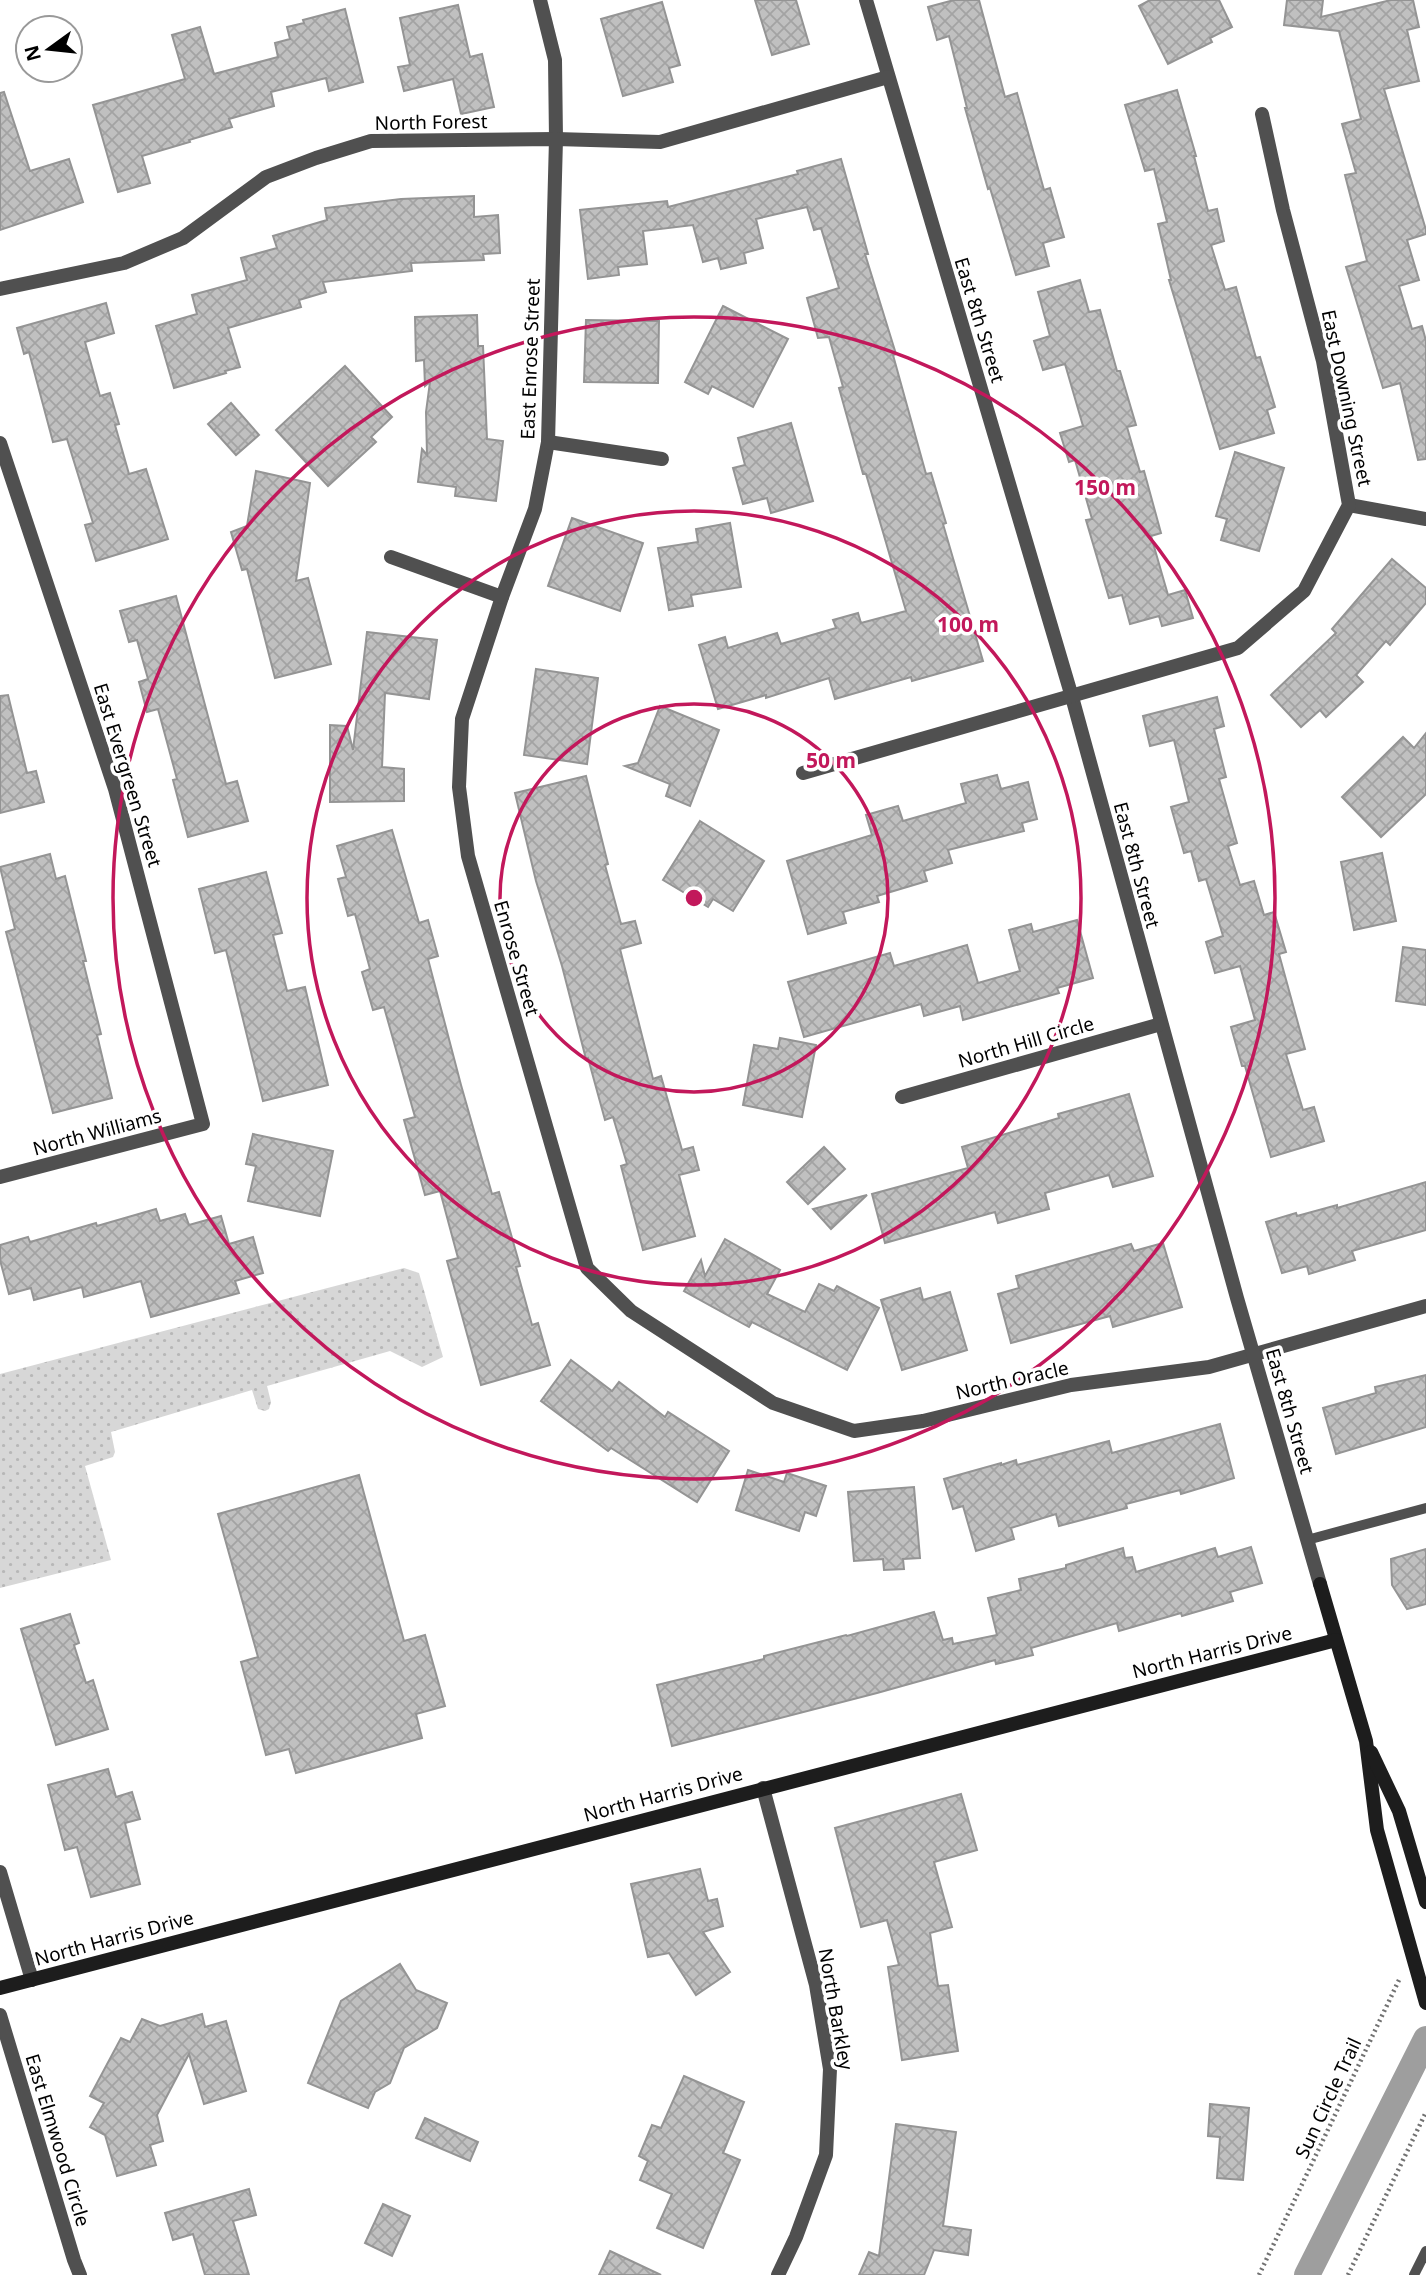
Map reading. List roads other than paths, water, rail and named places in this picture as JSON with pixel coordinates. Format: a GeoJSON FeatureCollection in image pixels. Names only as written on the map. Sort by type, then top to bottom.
{"type":"FeatureCollection","features":[{"type":"Feature","properties":{"kind":"street","name":"East Enrose Street"},"geometry":{"type":"LineString","coordinates":[[502,597],[535,509],[548,442],[556,139],[555,60],[540,0]]}},
{"type":"Feature","properties":{"kind":"street","name":"East 8th Street"},"geometry":{"type":"LineString","coordinates":[[866,0],[1072,697],[1253,1354],[1336,1640],[1366,1741],[1399,1811],[1426,1902]]}},
{"type":"Feature","properties":{"kind":"street","name":"North Forest"},"geometry":{"type":"LineString","coordinates":[[0,289],[124,263],[183,237],[266,177],[371,141],[556,139],[660,142],[888,77]]}},
{"type":"Feature","properties":{"kind":"street","name":"East Downing Street"},"geometry":{"type":"LineString","coordinates":[[803,773],[1238,649],[1304,591],[1349,505],[1323,361],[1283,210],[1262,114]]}},
{"type":"Feature","properties":{"kind":"street"},"geometry":{"type":"LineString","coordinates":[[548,442],[662,459]]}},
{"type":"Feature","properties":{"kind":"street","name":"East Evergreen Street"},"geometry":{"type":"LineString","coordinates":[[0,443],[115,789],[203,1124]]}},
{"type":"Feature","properties":{"kind":"street"},"geometry":{"type":"LineString","coordinates":[[1349,505],[1426,519]]}},
{"type":"Feature","properties":{"kind":"street"},"geometry":{"type":"LineString","coordinates":[[391,557],[502,597]]}},
{"type":"Feature","properties":{"kind":"street","name":"Enrose Street"},"geometry":{"type":"LineString","coordinates":[[502,597],[462,719],[459,787],[468,856],[587,1268],[631,1311]]}},
{"type":"Feature","properties":{"kind":"street","name":"North Hill Circle"},"geometry":{"type":"LineString","coordinates":[[902,1097],[1161,1024]]}},
{"type":"Feature","properties":{"kind":"street","name":"North Williams"},"geometry":{"type":"LineString","coordinates":[[0,1177],[203,1124]]}},
{"type":"Feature","properties":{"kind":"street","name":"North Oracle"},"geometry":{"type":"LineString","coordinates":[[631,1311],[774,1403],[854,1431],[923,1421],[1071,1385],[1209,1367],[1426,1306]]}},
{"type":"Feature","properties":{"kind":"street","name":"North Harris Drive"},"geometry":{"type":"LineString","coordinates":[[0,1988],[1336,1640]]}},
{"type":"Feature","properties":{"kind":"street","name":"East 8th Street"},"geometry":{"type":"LineString","coordinates":[[1366,1741],[1377,1830],[1426,2003]]}},
{"type":"Feature","properties":{"kind":"street","name":"North Barkley"},"geometry":{"type":"LineString","coordinates":[[763,1788],[816,1985],[830,2069],[826,2155],[796,2237],[778,2275]]}},
{"type":"Feature","properties":{"kind":"street"},"geometry":{"type":"LineString","coordinates":[[0,1872],[32,1980]]}},
{"type":"Feature","properties":{"kind":"street","name":"East Elmwood Circle"},"geometry":{"type":"LineString","coordinates":[[0,2015],[80,2275]]}},
{"type":"Feature","properties":{"kind":"lane"},"geometry":{"type":"LineString","coordinates":[[1307,1540],[1426,1508]]}},
{"type":"Feature","properties":{"kind":"lane"},"geometry":{"type":"LineString","coordinates":[[1414,2275],[1426,2251]]}},
{"type":"Feature","properties":{"kind":"waterway"},"geometry":{"type":"LineString","coordinates":[[1307,2275],[1426,2039]]}}]}
